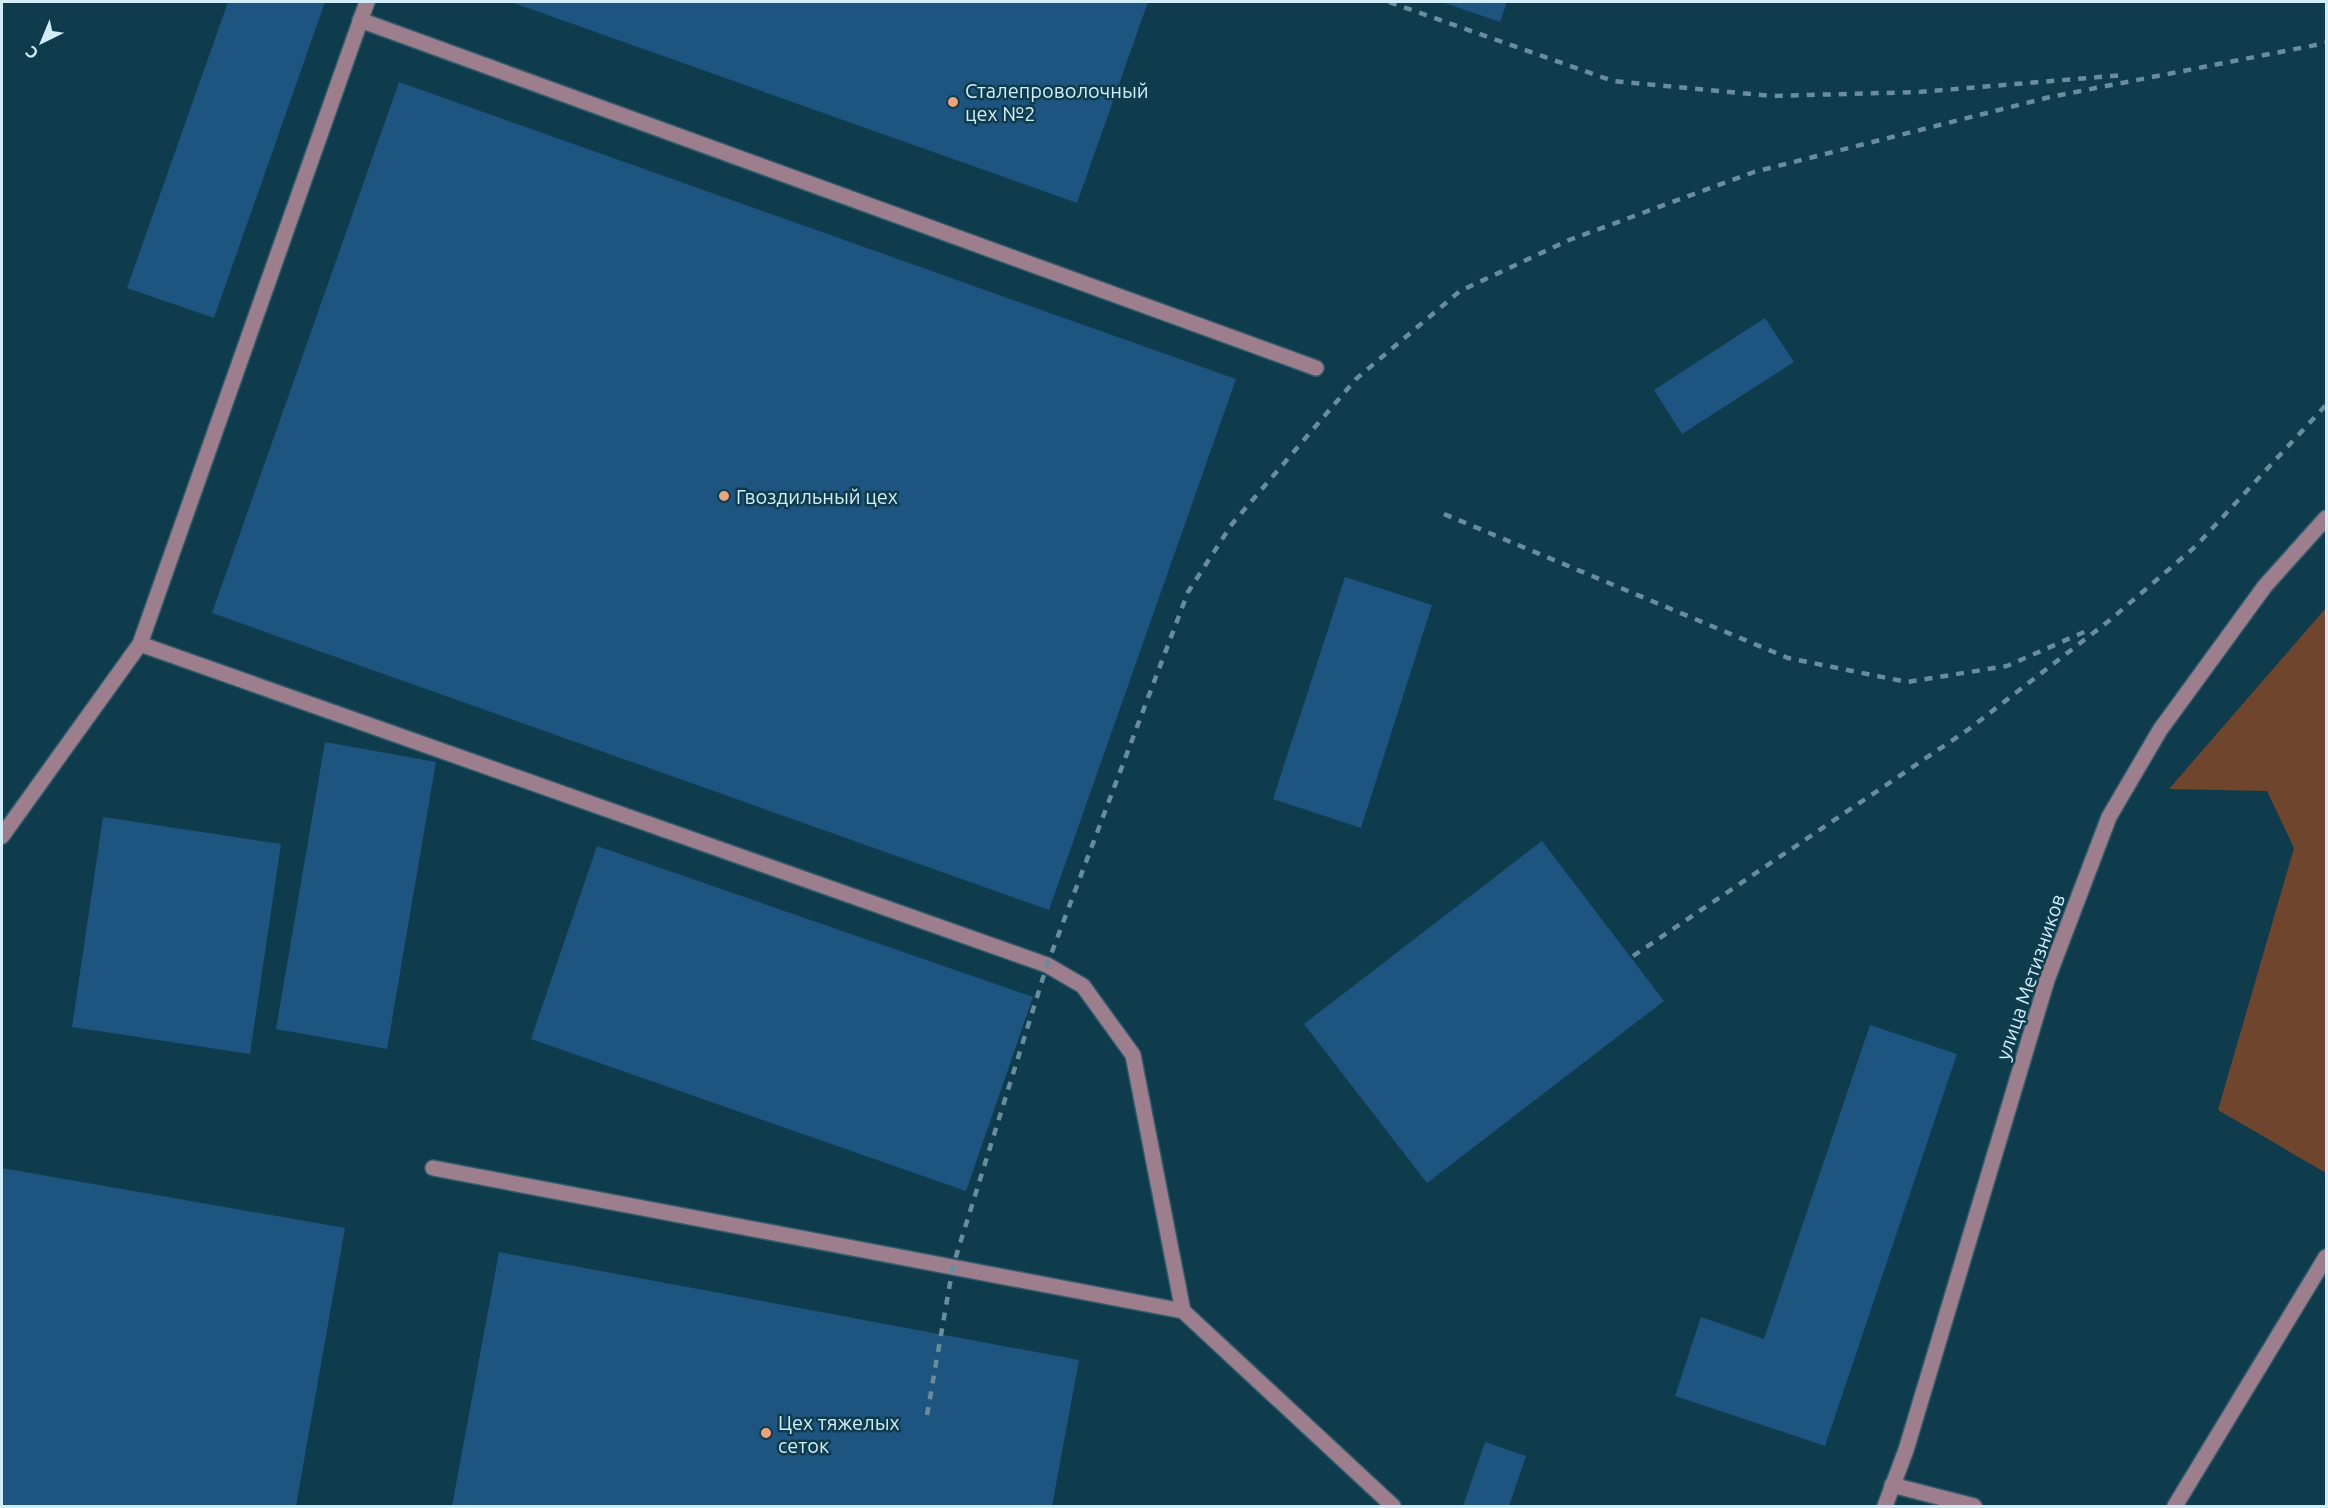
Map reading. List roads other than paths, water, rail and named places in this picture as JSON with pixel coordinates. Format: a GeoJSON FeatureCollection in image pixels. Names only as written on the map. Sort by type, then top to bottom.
{"type":"FeatureCollection","features":[{"type":"Feature","properties":{"kind":"street"},"geometry":{"type":"LineString","coordinates":[[2,836],[140,644],[367,2]]}},
{"type":"Feature","properties":{"kind":"street"},"geometry":{"type":"LineString","coordinates":[[360,20],[1316,368]]}},
{"type":"Feature","properties":{"kind":"street","name":"улица Метизников"},"geometry":{"type":"LineString","coordinates":[[1885,1506],[1906,1450],[2047,980],[2109,817],[2160,730],[2265,586],[2326,518]]}},
{"type":"Feature","properties":{"kind":"street"},"geometry":{"type":"LineString","coordinates":[[140,644],[1047,965],[1083,986],[1133,1055],[1183,1311]]}},
{"type":"Feature","properties":{"kind":"street"},"geometry":{"type":"LineString","coordinates":[[433,1168],[1183,1311],[1393,1506]]}},
{"type":"Feature","properties":{"kind":"street"},"geometry":{"type":"LineString","coordinates":[[2175,1506],[2326,1257]]}},
{"type":"Feature","properties":{"kind":"street"},"geometry":{"type":"LineString","coordinates":[[1892,1485],[1974,1506]]}},
{"type":"Feature","properties":{"kind":"railway"},"geometry":{"type":"LineString","coordinates":[[1389,2],[1613,81],[1772,96],[1919,92],[2124,75]]}},
{"type":"Feature","properties":{"kind":"railway"},"geometry":{"type":"LineString","coordinates":[[927,1415],[953,1266],[1047,965],[1188,592],[1232,524],[1356,379],[1460,291],[1569,240],[1754,172],[2050,97],[2326,43]]}},
{"type":"Feature","properties":{"kind":"railway"},"geometry":{"type":"LineString","coordinates":[[1633,956],[1969,729],[2110,620],[2196,546],[2326,405]]}},
{"type":"Feature","properties":{"kind":"railway"},"geometry":{"type":"LineString","coordinates":[[1444,514],[1788,658],[1907,682],[2007,666],[2091,629]]}},
{"type":"Feature","properties":{"kind":"place","name":"Сталепроволочный цех №2"},"geometry":{"type":"Point","coordinates":[953,102]}},
{"type":"Feature","properties":{"kind":"place","name":"Гвоздильный цех"},"geometry":{"type":"Point","coordinates":[724,496]}},
{"type":"Feature","properties":{"kind":"place","name":"Цех тяжелых сеток"},"geometry":{"type":"Point","coordinates":[766,1433]}}]}
